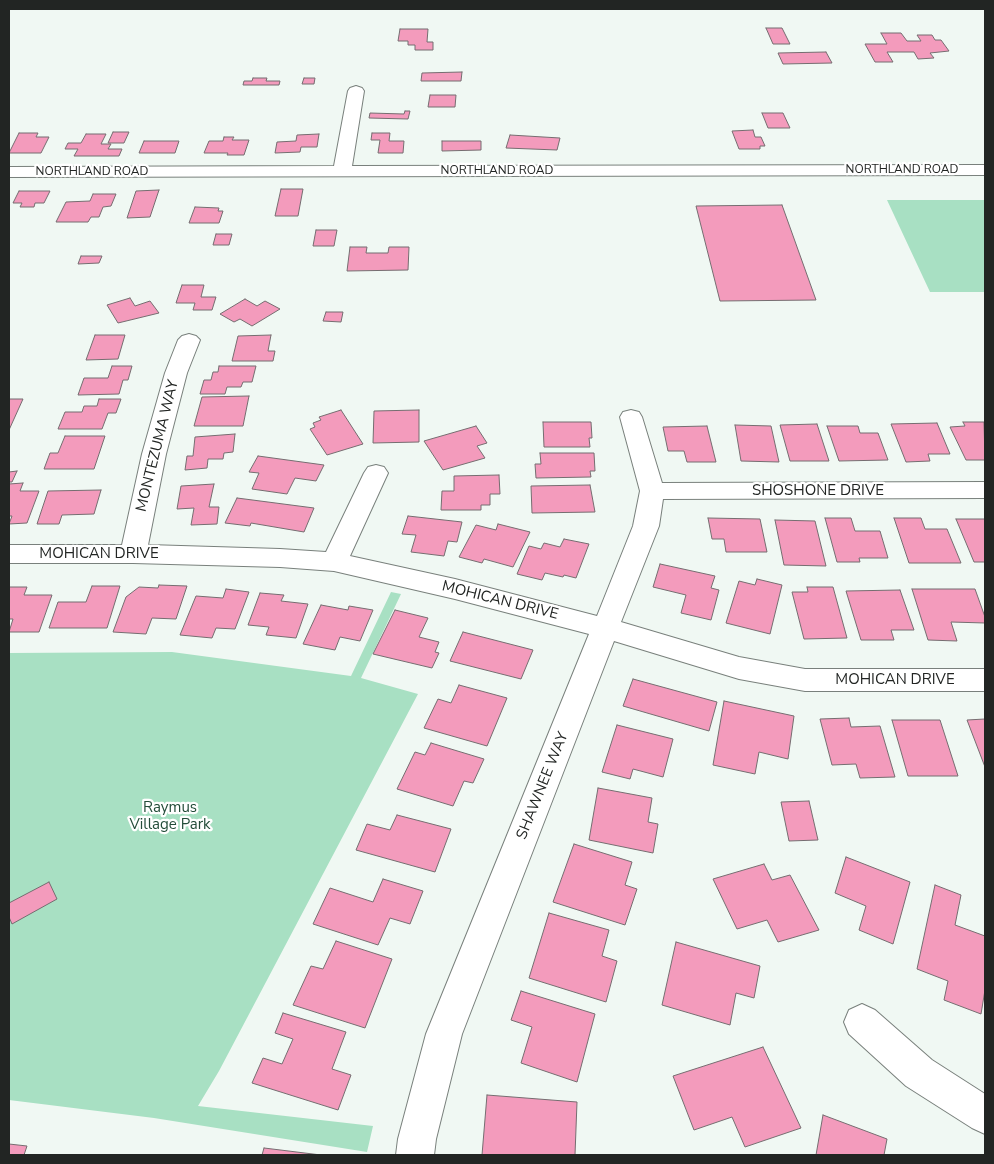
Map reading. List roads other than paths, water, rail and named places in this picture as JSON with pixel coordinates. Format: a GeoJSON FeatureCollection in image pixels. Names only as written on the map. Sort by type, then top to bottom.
{"type":"FeatureCollection","features":[{"type":"Feature","properties":{"kind":"street"},"geometry":{"type":"LineString","coordinates":[[342,172],[356,91]]}},
{"type":"Feature","properties":{"kind":"street","name":"NORTHLAND ROAD"},"geometry":{"type":"LineString","coordinates":[[9,172],[985,170]]}},
{"type":"Feature","properties":{"kind":"street","name":"MONTEZUMA WAY"},"geometry":{"type":"LineString","coordinates":[[133,554],[154,454],[176,373],[189,340]]}},
{"type":"Feature","properties":{"kind":"street","name":"SHAWNEE WAY"},"geometry":{"type":"LineString","coordinates":[[415,1155],[417,1139],[444,1034],[646,526],[652,492],[631,417]]}},
{"type":"Feature","properties":{"kind":"street"},"geometry":{"type":"LineString","coordinates":[[334,562],[376,473]]}},
{"type":"Feature","properties":{"kind":"street","name":"SHOSHONE DRIVE"},"geometry":{"type":"LineString","coordinates":[[652,492],[985,490]]}},
{"type":"Feature","properties":{"kind":"street","name":"MOHICAN DRIVE"},"geometry":{"type":"LineString","coordinates":[[9,554],[133,554],[280,558],[334,562],[455,588],[606,628],[739,668],[805,680],[985,680]]}},
{"type":"Feature","properties":{"kind":"street"},"geometry":{"type":"LineString","coordinates":[[862,1022],[919,1073],[985,1115]]}},
{"type":"Feature","properties":{"kind":"park label","name":"Raymus Village Park"},"geometry":{"type":"Point","coordinates":[170,816]}}]}
